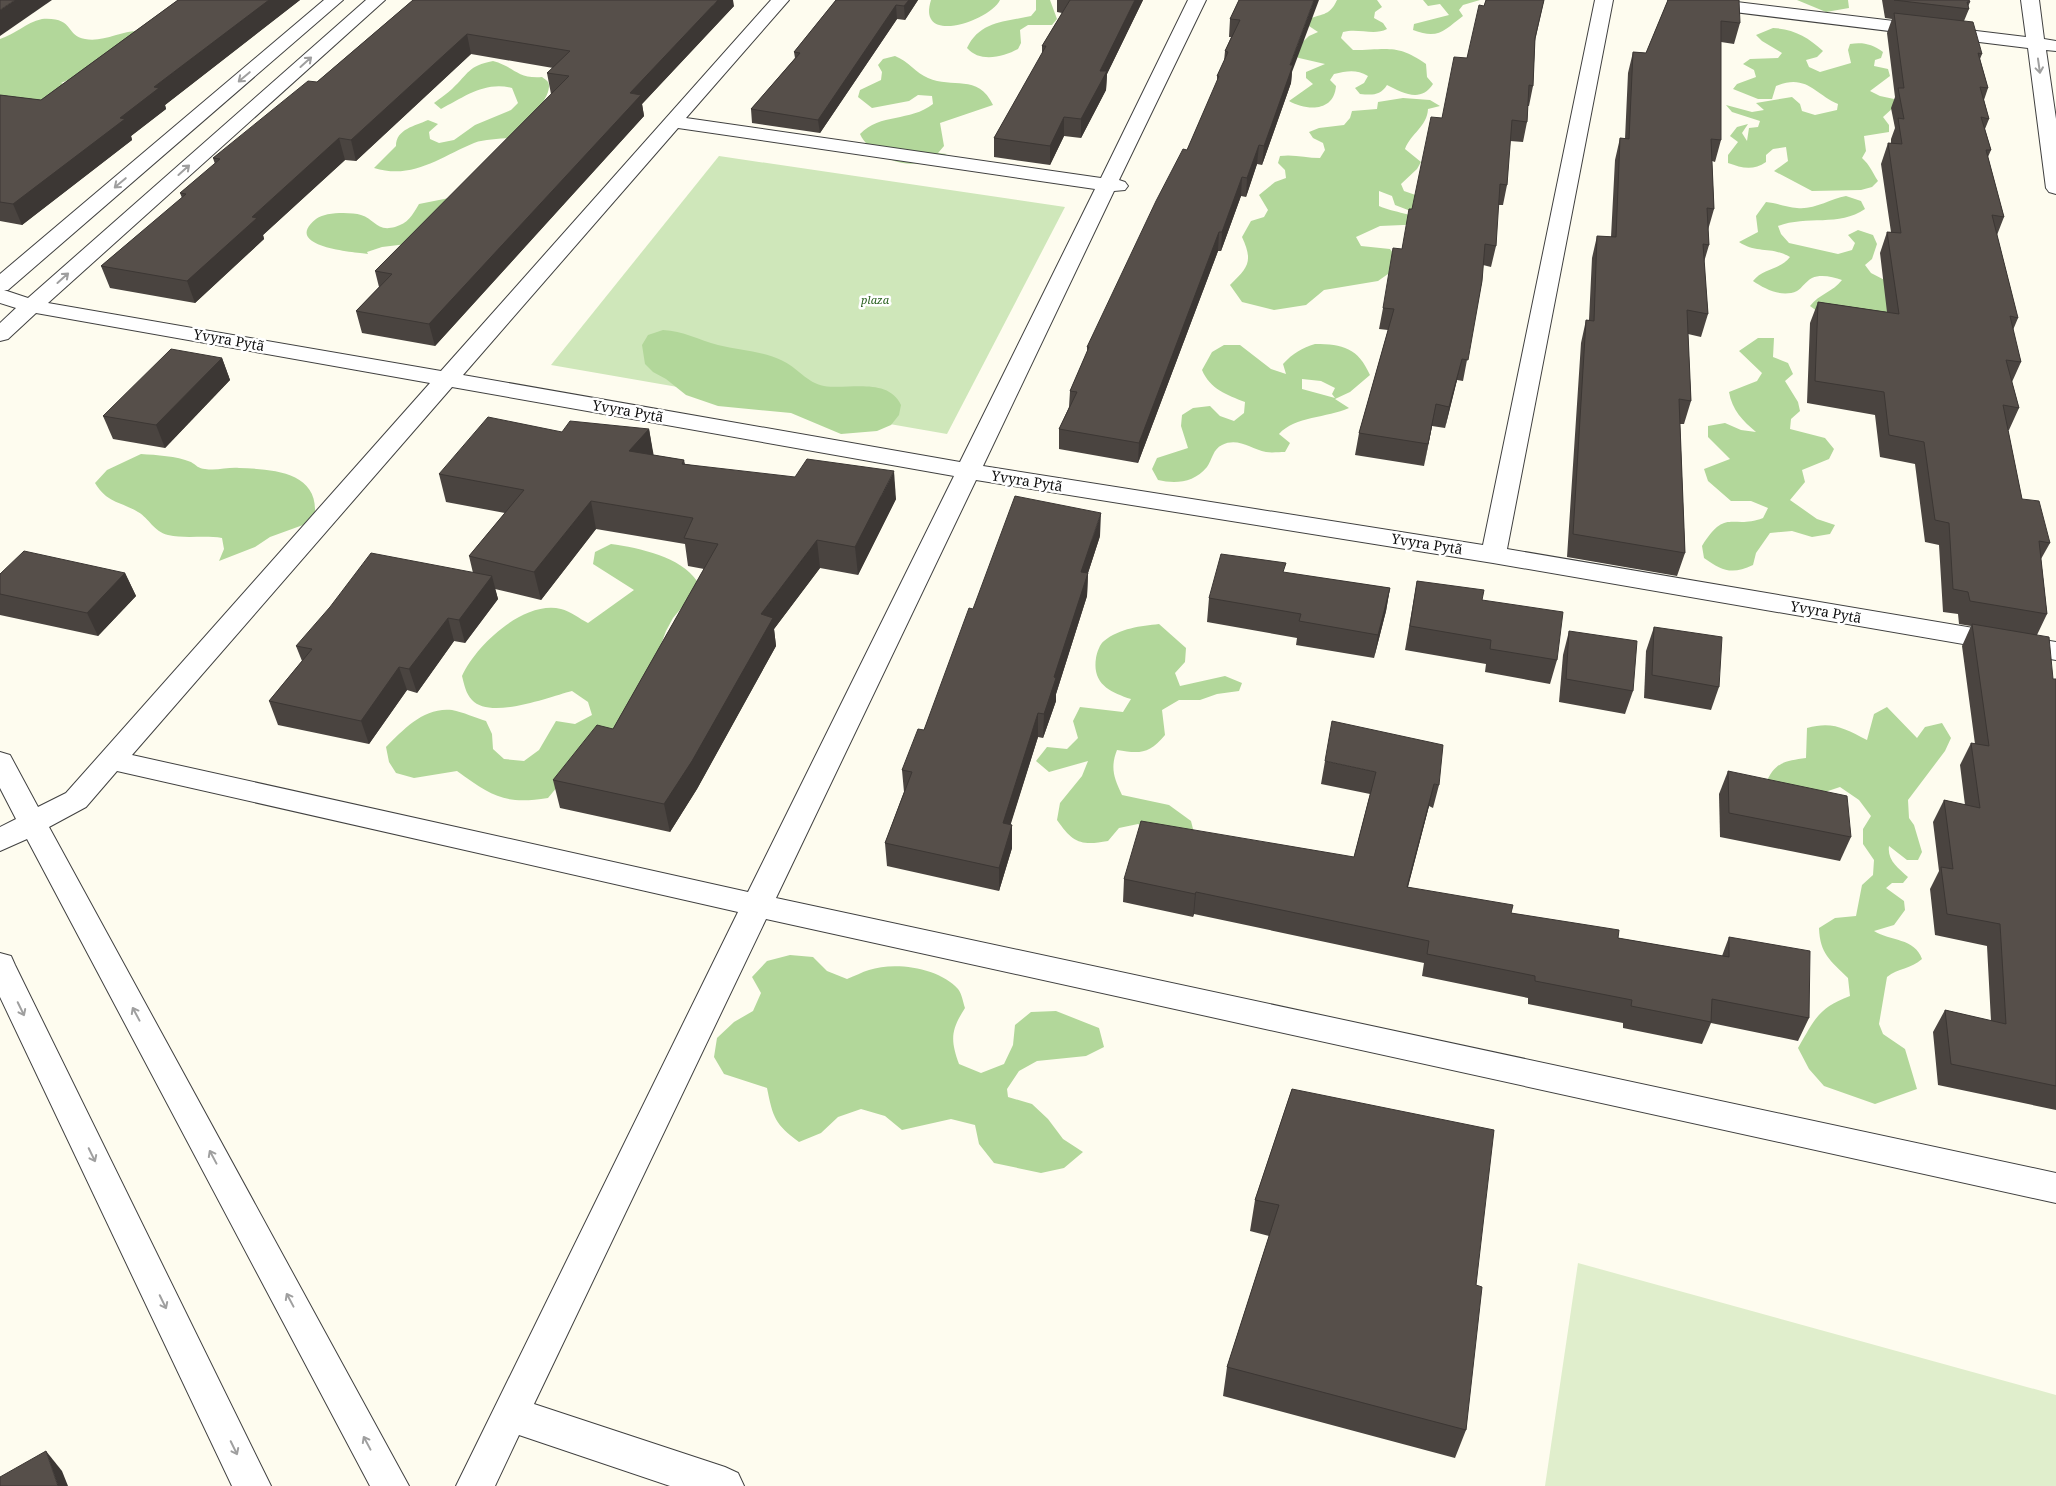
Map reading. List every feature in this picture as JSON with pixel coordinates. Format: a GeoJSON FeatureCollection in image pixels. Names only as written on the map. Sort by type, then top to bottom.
{"type":"FeatureCollection","features":[{"type":"Feature","properties":{"kind":"street"},"geometry":{"type":"LineString","coordinates":[[0,285],[334,0]]}},
{"type":"Feature","properties":{"kind":"street"},"geometry":{"type":"LineString","coordinates":[[0,334],[376,0]]}},
{"type":"Feature","properties":{"kind":"street"},"geometry":{"type":"LineString","coordinates":[[0,840],[76,800],[780,0]]}},
{"type":"Feature","properties":{"kind":"street"},"geometry":{"type":"LineString","coordinates":[[475,1486],[968,471],[1113,185],[1197,0]]}},
{"type":"Feature","properties":{"kind":"street"},"geometry":{"type":"LineString","coordinates":[[1494,555],[1604,0]]}},
{"type":"Feature","properties":{"kind":"street"},"geometry":{"type":"LineString","coordinates":[[1677,0],[2056,46]]}},
{"type":"Feature","properties":{"kind":"street"},"geometry":{"type":"LineString","coordinates":[[2030,0],[2056,188]]}},
{"type":"Feature","properties":{"kind":"street"},"geometry":{"type":"LineString","coordinates":[[672,122],[1113,185]]}},
{"type":"Feature","properties":{"kind":"street","name":"Yvyra Pytã"},"geometry":{"type":"LineString","coordinates":[[0,296],[32,306],[968,471],[1494,555],[2056,651]]}},
{"type":"Feature","properties":{"kind":"street"},"geometry":{"type":"LineString","coordinates":[[111,760],[757,905],[2056,1188]]}},
{"type":"Feature","properties":{"kind":"street"},"geometry":{"type":"LineString","coordinates":[[0,762],[390,1486]]}},
{"type":"Feature","properties":{"kind":"street"},"geometry":{"type":"LineString","coordinates":[[0,965],[252,1486]]}},
{"type":"Feature","properties":{"kind":"street"},"geometry":{"type":"LineString","coordinates":[[510,1414],[725,1486]]}},
{"type":"Feature","properties":{"kind":"green space"},"geometry":{"type":"Polygon","coordinates":[[[931,0],[1000,0],[994,8],[983,15],[956,25],[944,26],[934,23],[929,14],[931,0]]]}},
{"type":"Feature","properties":{"kind":"green space"},"geometry":{"type":"Polygon","coordinates":[[[1036,0],[1050,0],[1057,19],[1052,25],[1028,25],[1020,30],[1021,43],[1018,49],[999,56],[985,57],[972,53],[967,48],[979,32],[994,24],[1031,16],[1036,10],[1036,0]]]}},
{"type":"Feature","properties":{"kind":"green space"},"geometry":{"type":"Polygon","coordinates":[[[1337,0],[1377,0],[1382,7],[1375,12],[1374,18],[1383,23],[1387,29],[1377,32],[1343,32],[1341,38],[1353,50],[1391,49],[1416,57],[1426,64],[1427,77],[1433,84],[1428,90],[1412,95],[1387,85],[1379,93],[1360,94],[1355,88],[1364,83],[1368,76],[1359,72],[1347,71],[1334,74],[1330,80],[1336,86],[1334,95],[1325,105],[1311,108],[1289,101],[1313,84],[1306,78],[1306,72],[1325,64],[1290,54],[1309,36],[1318,32],[1309,26],[1306,21],[1331,10],[1337,0]]]}},
{"type":"Feature","properties":{"kind":"green space"},"geometry":{"type":"Polygon","coordinates":[[[1423,0],[1480,0],[1463,5],[1459,10],[1463,16],[1446,29],[1435,34],[1429,34],[1413,30],[1414,24],[1449,15],[1440,4],[1428,6],[1423,0]]]}},
{"type":"Feature","properties":{"kind":"green space"},"geometry":{"type":"Polygon","coordinates":[[[1797,0],[1848,0],[1849,8],[1826,12],[1797,0]]]}},
{"type":"Feature","properties":{"kind":"green space"},"geometry":{"type":"Polygon","coordinates":[[[42,19],[60,21],[79,37],[93,40],[131,32],[147,32],[87,72],[61,83],[79,90],[0,115],[0,39],[42,19]]]}},
{"type":"Feature","properties":{"kind":"green space"},"geometry":{"type":"Polygon","coordinates":[[[1773,28],[1788,30],[1800,35],[1823,51],[1817,57],[1806,60],[1809,67],[1820,72],[1851,63],[1848,50],[1850,44],[1867,44],[1883,52],[1881,58],[1875,60],[1874,66],[1888,69],[1890,76],[1870,91],[1880,96],[1894,99],[1895,106],[1883,117],[1889,125],[1889,132],[1864,136],[1866,151],[1862,158],[1878,181],[1872,187],[1861,190],[1812,191],[1774,171],[1788,161],[1786,147],[1773,149],[1766,155],[1766,162],[1757,167],[1743,167],[1728,163],[1728,155],[1738,142],[1730,136],[1737,127],[1748,124],[1742,133],[1747,141],[1749,128],[1758,127],[1760,121],[1732,112],[1726,105],[1752,112],[1764,110],[1756,103],[1792,97],[1800,104],[1802,111],[1815,115],[1837,110],[1838,104],[1803,83],[1786,83],[1776,86],[1772,99],[1758,99],[1733,89],[1737,84],[1756,77],[1754,70],[1743,64],[1750,59],[1778,58],[1782,53],[1762,41],[1756,35],[1773,28]]]}},
{"type":"Feature","properties":{"kind":"green space"},"geometry":{"type":"Polygon","coordinates":[[[895,56],[928,78],[937,81],[972,85],[980,89],[987,95],[993,105],[940,123],[944,146],[938,153],[947,154],[920,163],[904,163],[879,153],[868,145],[860,134],[868,127],[877,123],[924,110],[933,104],[932,96],[918,95],[909,101],[872,108],[858,97],[860,90],[881,80],[882,72],[878,65],[883,59],[895,56]]]}},
{"type":"Feature","properties":{"kind":"green space"},"geometry":{"type":"Polygon","coordinates":[[[493,61],[527,76],[542,77],[548,82],[549,87],[543,102],[517,136],[474,143],[414,169],[388,171],[374,168],[396,146],[399,136],[412,126],[428,120],[438,124],[429,132],[430,139],[439,143],[454,140],[475,125],[511,110],[518,103],[512,88],[502,86],[475,91],[441,109],[434,103],[478,65],[493,61]]]}},
{"type":"Feature","properties":{"kind":"green space"},"geometry":{"type":"Polygon","coordinates":[[[1403,98],[1430,100],[1440,106],[1428,109],[1425,121],[1405,149],[1421,162],[1417,169],[1401,184],[1404,191],[1430,200],[1421,215],[1395,205],[1392,196],[1379,191],[1379,206],[1410,215],[1426,224],[1380,226],[1356,237],[1361,246],[1390,249],[1396,257],[1388,274],[1378,281],[1324,290],[1306,305],[1274,310],[1242,302],[1230,285],[1247,263],[1247,252],[1242,237],[1251,221],[1264,217],[1268,210],[1259,195],[1275,182],[1286,178],[1285,170],[1278,163],[1280,156],[1320,158],[1325,150],[1323,143],[1313,138],[1309,132],[1319,128],[1344,125],[1350,118],[1352,111],[1377,109],[1378,102],[1403,98]]]}},
{"type":"Feature","properties":{"kind":"green space","name":"plaza"},"geometry":{"type":"Polygon","coordinates":[[[719,156],[1065,207],[947,434],[551,365],[719,156]]]}},
{"type":"Feature","properties":{"kind":"green space"},"geometry":{"type":"Polygon","coordinates":[[[1846,196],[1861,201],[1865,209],[1845,218],[1800,221],[1778,226],[1781,234],[1789,243],[1838,254],[1852,250],[1855,243],[1848,235],[1858,230],[1873,235],[1877,244],[1872,259],[1865,265],[1871,273],[1898,287],[1888,318],[1821,314],[1810,306],[1842,280],[1835,278],[1823,276],[1812,278],[1799,290],[1785,294],[1763,287],[1753,281],[1790,257],[1777,252],[1752,248],[1739,242],[1758,232],[1756,216],[1766,202],[1803,208],[1816,206],[1846,196]]]}},
{"type":"Feature","properties":{"kind":"green space"},"geometry":{"type":"Polygon","coordinates":[[[449,198],[415,243],[382,247],[367,252],[368,254],[324,246],[313,242],[307,236],[308,228],[316,219],[325,215],[344,213],[361,215],[384,228],[389,228],[406,221],[419,204],[449,198]]]}},
{"type":"Feature","properties":{"kind":"green space"},"geometry":{"type":"Polygon","coordinates":[[[663,330],[773,357],[787,363],[812,382],[824,386],[867,386],[887,391],[895,396],[901,405],[899,415],[891,425],[877,431],[841,434],[791,413],[718,406],[686,395],[666,379],[653,372],[645,364],[642,345],[648,335],[663,330]]]}},
{"type":"Feature","properties":{"kind":"green space"},"geometry":{"type":"Polygon","coordinates":[[[1758,338],[1774,338],[1773,357],[1788,363],[1793,374],[1785,381],[1798,402],[1800,411],[1791,419],[1790,429],[1825,438],[1834,449],[1829,459],[1802,470],[1805,482],[1790,500],[1817,519],[1835,525],[1830,534],[1812,537],[1792,531],[1770,533],[1756,553],[1753,565],[1733,571],[1722,569],[1704,558],[1702,546],[1717,527],[1724,523],[1752,521],[1763,518],[1768,508],[1751,501],[1731,501],[1708,481],[1704,469],[1730,459],[1708,437],[1708,426],[1725,423],[1741,430],[1756,432],[1739,415],[1729,392],[1757,381],[1762,373],[1739,351],[1758,338]]]}},
{"type":"Feature","properties":{"kind":"green space"},"geometry":{"type":"Polygon","coordinates":[[[1315,344],[1334,345],[1349,349],[1360,359],[1370,375],[1350,392],[1335,399],[1349,408],[1302,420],[1286,428],[1279,434],[1290,443],[1285,452],[1266,452],[1239,443],[1228,443],[1217,449],[1207,467],[1196,476],[1178,482],[1158,480],[1152,469],[1157,458],[1188,448],[1181,426],[1182,415],[1193,408],[1210,406],[1220,416],[1234,421],[1244,413],[1245,402],[1214,387],[1205,377],[1202,370],[1212,352],[1224,345],[1240,345],[1271,369],[1286,374],[1283,364],[1302,349],[1315,344]],[[1302,379],[1302,389],[1335,398],[1332,394],[1335,388],[1321,381],[1302,379]]]}},
{"type":"Feature","properties":{"kind":"green space"},"geometry":{"type":"Polygon","coordinates":[[[141,454],[179,458],[203,469],[251,468],[289,475],[300,480],[308,488],[314,498],[315,512],[303,525],[270,537],[255,547],[219,561],[224,549],[222,538],[181,537],[163,533],[132,508],[110,499],[95,483],[107,470],[141,454]]]}},
{"type":"Feature","properties":{"kind":"green space"},"geometry":{"type":"Polygon","coordinates":[[[611,544],[659,555],[681,566],[697,581],[693,594],[673,618],[666,631],[656,658],[620,728],[600,735],[548,798],[533,800],[509,799],[480,787],[457,771],[414,778],[396,773],[389,762],[386,747],[407,727],[432,712],[452,710],[486,721],[492,734],[493,749],[504,759],[524,761],[539,750],[556,721],[575,724],[592,715],[588,702],[572,691],[535,702],[505,708],[481,706],[468,695],[462,676],[478,651],[517,618],[532,611],[547,608],[561,609],[588,623],[634,590],[593,564],[595,552],[611,544]]]}},
{"type":"Feature","properties":{"kind":"green space"},"geometry":{"type":"Polygon","coordinates":[[[1159,624],[1186,648],[1185,662],[1175,673],[1180,686],[1225,676],[1242,683],[1239,691],[1217,694],[1200,700],[1179,700],[1162,710],[1165,735],[1154,746],[1138,752],[1117,750],[1115,756],[1113,768],[1122,795],[1169,805],[1191,821],[1195,837],[1176,842],[1138,824],[1119,828],[1108,841],[1084,843],[1078,841],[1068,834],[1057,820],[1060,803],[1082,776],[1088,761],[1049,772],[1036,761],[1047,747],[1067,749],[1078,738],[1073,721],[1080,707],[1123,712],[1131,699],[1110,690],[1100,681],[1095,667],[1099,648],[1104,641],[1117,633],[1131,628],[1159,624]]]}},
{"type":"Feature","properties":{"kind":"green space"},"geometry":{"type":"Polygon","coordinates":[[[1887,707],[1917,738],[1925,727],[1942,723],[1951,738],[1945,751],[1908,800],[1909,818],[1914,825],[1922,852],[1918,860],[1907,860],[1889,846],[1891,860],[1908,877],[1903,883],[1892,883],[1886,888],[1904,901],[1905,910],[1894,925],[1874,931],[1914,947],[1922,959],[1887,977],[1879,1024],[1883,1034],[1905,1049],[1917,1089],[1875,1104],[1824,1086],[1809,1069],[1798,1048],[1809,1029],[1824,1010],[1839,1000],[1850,996],[1848,978],[1827,956],[1821,944],[1819,928],[1835,918],[1856,916],[1862,885],[1873,875],[1874,860],[1863,844],[1863,829],[1871,816],[1859,800],[1840,787],[1822,793],[1766,783],[1769,776],[1781,764],[1806,758],[1807,728],[1824,725],[1838,727],[1867,740],[1874,714],[1887,707]]]}},
{"type":"Feature","properties":{"kind":"green space"},"geometry":{"type":"Polygon","coordinates":[[[790,955],[813,957],[827,971],[847,979],[866,971],[891,966],[929,971],[950,982],[958,989],[965,1008],[953,1035],[954,1048],[959,1064],[981,1073],[1004,1064],[1013,1045],[1015,1025],[1031,1012],[1056,1011],[1099,1028],[1104,1047],[1086,1056],[1037,1061],[1019,1071],[1007,1089],[1008,1097],[1032,1104],[1048,1119],[1063,1139],[1083,1152],[1064,1168],[1041,1173],[994,1163],[979,1144],[975,1125],[951,1119],[902,1130],[885,1116],[861,1109],[838,1117],[821,1133],[799,1142],[776,1120],[767,1088],[724,1074],[714,1057],[717,1038],[734,1022],[753,1011],[761,993],[752,977],[767,961],[790,955]]]}},
{"type":"Feature","properties":{"kind":"green space"},"geometry":{"type":"Polygon","coordinates":[[[1578,1263],[2056,1395],[2056,1486],[1545,1486],[1578,1263]]]}},
{"type":"Feature","properties":{"kind":"building"},"geometry":{"type":"Polygon","coordinates":[[[0,0],[15,0],[0,10],[0,0]]]}},
{"type":"Feature","properties":{"kind":"building"},"geometry":{"type":"Polygon","coordinates":[[[178,0],[269,0],[154,87],[159,88],[120,118],[125,119],[13,204],[0,202],[0,95],[41,100],[178,0]]]}},
{"type":"Feature","properties":{"kind":"building"},"geometry":{"type":"Polygon","coordinates":[[[413,0],[718,0],[630,93],[641,95],[429,324],[356,311],[392,274],[375,271],[569,76],[547,73],[570,51],[467,34],[351,140],[339,138],[252,217],[257,218],[187,281],[101,266],[186,194],[180,193],[220,159],[213,158],[308,81],[317,82],[413,0]]]}},
{"type":"Feature","properties":{"kind":"building"},"geometry":{"type":"Polygon","coordinates":[[[836,0],[909,0],[904,6],[896,5],[818,120],[751,109],[800,53],[794,52],[836,0]]]}},
{"type":"Feature","properties":{"kind":"building"},"geometry":{"type":"Polygon","coordinates":[[[1070,0],[1135,0],[1100,71],[1107,71],[1081,119],[1064,117],[1050,146],[994,138],[1046,46],[1042,46],[1070,0]]]}},
{"type":"Feature","properties":{"kind":"building"},"geometry":{"type":"Polygon","coordinates":[[[1239,0],[1314,0],[1290,65],[1293,65],[1264,146],[1259,145],[1247,178],[1242,177],[1222,232],[1219,232],[1139,443],[1059,429],[1077,392],[1070,391],[1089,347],[1087,347],[1156,201],[1183,149],[1187,150],[1219,76],[1217,76],[1228,52],[1225,51],[1240,20],[1230,19],[1239,0]]]}},
{"type":"Feature","properties":{"kind":"building"},"geometry":{"type":"Polygon","coordinates":[[[1486,0],[1544,0],[1535,38],[1533,86],[1529,85],[1527,122],[1512,120],[1507,185],[1500,184],[1496,246],[1485,244],[1482,281],[1468,360],[1462,359],[1449,407],[1436,404],[1428,444],[1359,433],[1394,309],[1383,308],[1393,248],[1402,249],[1409,209],[1412,209],[1431,117],[1442,118],[1454,57],[1467,58],[1479,5],[1484,6],[1486,0]]]}},
{"type":"Feature","properties":{"kind":"building"},"geometry":{"type":"Polygon","coordinates":[[[1668,0],[1739,0],[1740,23],[1721,21],[1721,140],[1711,139],[1714,209],[1707,208],[1709,245],[1703,244],[1708,314],[1687,310],[1691,401],[1679,399],[1685,553],[1573,534],[1586,320],[1594,321],[1597,236],[1616,237],[1620,138],[1629,139],[1633,52],[1646,53],[1668,0]]]}},
{"type":"Feature","properties":{"kind":"building"},"geometry":{"type":"Polygon","coordinates":[[[1894,0],[1969,0],[1970,2],[1967,2],[1969,9],[1894,0]]]}},
{"type":"Feature","properties":{"kind":"building"},"geometry":{"type":"Polygon","coordinates":[[[1894,13],[1973,22],[1982,54],[1978,53],[1988,88],[1980,87],[1989,119],[1981,117],[1991,150],[1986,150],[2004,217],[1992,215],[2018,318],[2010,316],[2021,362],[2006,360],[2019,408],[2003,405],[2022,499],[2039,501],[2050,543],[2039,541],[2047,614],[1970,601],[1968,592],[1953,589],[1949,523],[1935,520],[1924,442],[1889,435],[1884,392],[1815,381],[1818,302],[1899,314],[1887,232],[1901,233],[1888,143],[1902,144],[1898,118],[1904,119],[1898,88],[1904,88],[1894,13]]]}},
{"type":"Feature","properties":{"kind":"building"},"geometry":{"type":"Polygon","coordinates":[[[171,349],[222,358],[156,425],[103,416],[171,349]]]}},
{"type":"Feature","properties":{"kind":"building"},"geometry":{"type":"Polygon","coordinates":[[[488,417],[562,432],[570,421],[649,429],[629,451],[684,460],[682,464],[795,477],[807,459],[894,471],[855,547],[817,540],[761,614],[773,618],[692,761],[664,804],[553,780],[597,725],[613,729],[718,544],[684,538],[693,518],[591,501],[534,572],[469,556],[524,490],[439,474],[488,417]]]}},
{"type":"Feature","properties":{"kind":"building"},"geometry":{"type":"Polygon","coordinates":[[[1015,496],[1101,513],[1081,572],[1088,573],[1054,677],[1056,678],[1044,714],[1038,713],[1003,823],[1012,825],[999,868],[885,843],[912,772],[902,770],[918,729],[924,730],[969,608],[973,609],[1015,496]]]}},
{"type":"Feature","properties":{"kind":"building"},"geometry":{"type":"Polygon","coordinates":[[[24,551],[125,573],[87,613],[0,594],[0,574],[24,551]]]}},
{"type":"Feature","properties":{"kind":"building"},"geometry":{"type":"Polygon","coordinates":[[[371,553],[492,576],[459,620],[448,618],[409,669],[399,667],[361,721],[269,701],[312,649],[296,646],[330,607],[371,553]]]}},
{"type":"Feature","properties":{"kind":"building"},"geometry":{"type":"Polygon","coordinates":[[[1221,554],[1286,563],[1283,572],[1390,588],[1378,635],[1299,621],[1301,614],[1209,598],[1221,554]]]}},
{"type":"Feature","properties":{"kind":"building"},"geometry":{"type":"Polygon","coordinates":[[[1417,581],[1484,590],[1482,600],[1563,612],[1557,660],[1490,649],[1491,640],[1410,626],[1417,581]]]}},
{"type":"Feature","properties":{"kind":"building"},"geometry":{"type":"Polygon","coordinates":[[[1972,624],[2049,637],[2053,679],[2056,679],[2056,1086],[1951,1064],[1945,1010],[2006,1024],[2000,924],[1947,914],[1941,867],[1953,869],[1944,800],[1980,808],[1971,743],[1989,746],[1972,624]]]}},
{"type":"Feature","properties":{"kind":"building"},"geometry":{"type":"Polygon","coordinates":[[[1654,627],[1722,637],[1719,687],[1652,675],[1654,627]]]}},
{"type":"Feature","properties":{"kind":"building"},"geometry":{"type":"Polygon","coordinates":[[[1569,631],[1637,641],[1633,691],[1566,679],[1569,631]]]}},
{"type":"Feature","properties":{"kind":"building"},"geometry":{"type":"Polygon","coordinates":[[[1332,721],[1443,745],[1439,785],[1434,784],[1407,887],[1513,905],[1511,913],[1619,930],[1618,938],[1729,957],[1729,937],[1810,951],[1809,1018],[1712,999],[1711,1022],[1631,1006],[1632,1000],[1535,981],[1535,976],[1427,954],[1429,941],[1196,892],[1195,894],[1124,879],[1141,821],[1354,857],[1376,772],[1325,761],[1332,721]]]}},
{"type":"Feature","properties":{"kind":"building"},"geometry":{"type":"Polygon","coordinates":[[[1728,771],[1847,796],[1851,837],[1729,813],[1728,771]]]}},
{"type":"Feature","properties":{"kind":"building"},"geometry":{"type":"Polygon","coordinates":[[[1292,1089],[1494,1130],[1476,1285],[1482,1287],[1466,1430],[1227,1367],[1279,1205],[1255,1200],[1292,1089]]]}},
{"type":"Feature","properties":{"kind":"building"},"geometry":{"type":"Polygon","coordinates":[[[46,1451],[58,1486],[0,1486],[0,1477],[46,1451]]]}}]}
